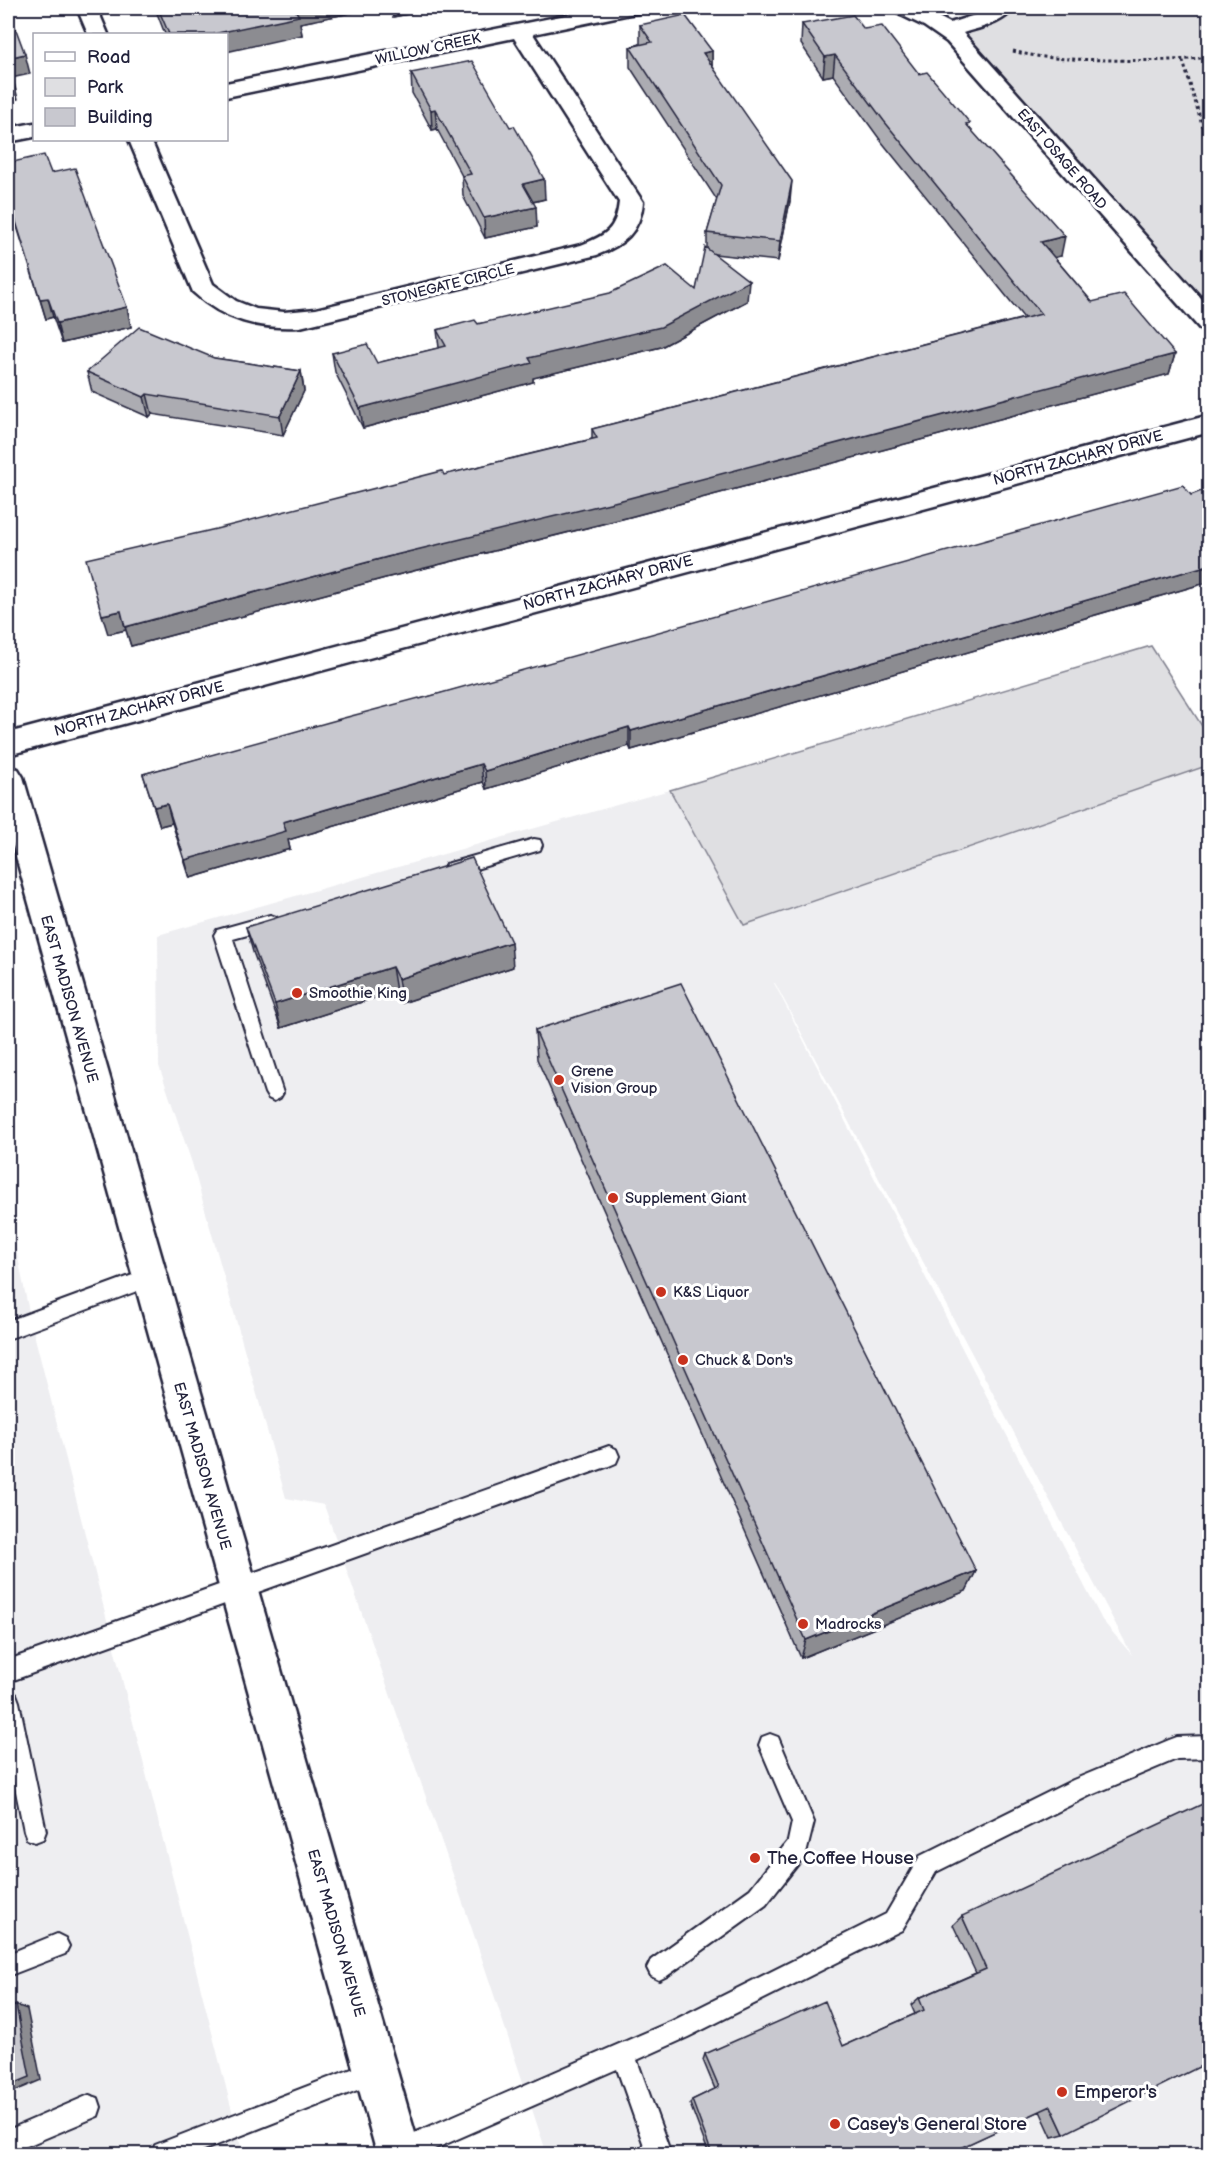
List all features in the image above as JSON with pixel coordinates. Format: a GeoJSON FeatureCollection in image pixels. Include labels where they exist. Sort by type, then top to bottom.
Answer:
{"type":"FeatureCollection","features":[{"type":"Feature","properties":{"kind":"street"},"geometry":{"type":"LineString","coordinates":[[87,8],[98,33]]}},
{"type":"Feature","properties":{"kind":"street","name":"WILLOW CREEK"},"geometry":{"type":"LineString","coordinates":[[228,90],[630,8]]}},
{"type":"Feature","properties":{"kind":"street","name":"EAST OSAGE ROAD"},"geometry":{"type":"LineString","coordinates":[[905,8],[947,30],[1209,324]]}},
{"type":"Feature","properties":{"kind":"street"},"geometry":{"type":"LineString","coordinates":[[947,30],[983,20],[1003,8]]}},
{"type":"Feature","properties":{"kind":"street","name":"STONEGATE CIRCLE"},"geometry":{"type":"LineString","coordinates":[[140,141],[202,287],[220,304],[252,317],[299,320],[316,317],[589,250],[613,240],[621,232],[631,218],[631,202],[520,30]]}},
{"type":"Feature","properties":{"kind":"street"},"geometry":{"type":"LineString","coordinates":[[8,135],[33,130]]}},
{"type":"Feature","properties":{"kind":"street","name":"NORTH ZACHARY DRIVE"},"geometry":{"type":"LineString","coordinates":[[8,744],[1209,423]]}},
{"type":"Feature","properties":{"kind":"street","name":"EAST MADISON AVENUE"},"geometry":{"type":"LineString","coordinates":[[8,777],[399,2154]]}},
{"type":"Feature","properties":{"kind":"lane"},"geometry":{"type":"LineString","coordinates":[[434,874],[534,845]]}},
{"type":"Feature","properties":{"kind":"lane"},"geometry":{"type":"LineString","coordinates":[[274,1092],[223,935],[290,916]]}},
{"type":"Feature","properties":{"kind":"lane"},"geometry":{"type":"LineString","coordinates":[[8,1330],[149,1278]]}},
{"type":"Feature","properties":{"kind":"lane"},"geometry":{"type":"LineString","coordinates":[[8,1671],[609,1456]]}},
{"type":"Feature","properties":{"kind":"lane"},"geometry":{"type":"LineString","coordinates":[[8,1702],[35,1831]]}},
{"type":"Feature","properties":{"kind":"lane"},"geometry":{"type":"LineString","coordinates":[[659,1968],[758,1897],[798,1846],[803,1822],[770,1745]]}},
{"type":"Feature","properties":{"kind":"lane"},"geometry":{"type":"LineString","coordinates":[[399,2154],[680,2029],[894,1922],[928,1864],[1082,1788],[1177,1748],[1209,1747]]}},
{"type":"Feature","properties":{"kind":"lane"},"geometry":{"type":"LineString","coordinates":[[8,1965],[57,1946]]}},
{"type":"Feature","properties":{"kind":"lane"},"geometry":{"type":"LineString","coordinates":[[624,2053],[659,2154]]}},
{"type":"Feature","properties":{"kind":"lane"},"geometry":{"type":"LineString","coordinates":[[165,2154],[375,2072]]}},
{"type":"Feature","properties":{"kind":"lane"},"geometry":{"type":"LineString","coordinates":[[8,2142],[89,2107]]}},
{"type":"Feature","properties":{"kind":"path"},"geometry":{"type":"LineString","coordinates":[[1008,46],[1012,51],[1025,55],[1060,59],[1183,61],[1209,57]]}},
{"type":"Feature","properties":{"kind":"path"},"geometry":{"type":"LineString","coordinates":[[1183,61],[1209,140]]}},
{"type":"Feature","properties":{"kind":"shaded area"},"geometry":{"type":"Polygon","coordinates":[[[1209,765],[1209,2154],[547,2154],[472,1929],[324,1505],[286,1498],[192,1163],[159,1066],[158,935],[670,790],[744,925],[1209,765]],[[775,983],[1102,1620],[1132,1655],[775,983]]]}},
{"type":"Feature","properties":{"kind":"shaded area"},"geometry":{"type":"Polygon","coordinates":[[[8,1208],[31,1322],[243,2154],[8,2154],[8,1208]]]}},
{"type":"Feature","properties":{"kind":"green space"},"geometry":{"type":"Polygon","coordinates":[[[1011,8],[1182,8],[1209,12],[1209,324],[955,37],[1011,8]]]}},
{"type":"Feature","properties":{"kind":"green space"},"geometry":{"type":"Polygon","coordinates":[[[1151,646],[1209,737],[1209,765],[744,925],[670,790],[1151,646]]]}},
{"type":"Feature","properties":{"kind":"building"},"geometry":{"type":"Polygon","coordinates":[[[8,8],[25,54],[8,58],[8,8]]]}},
{"type":"Feature","properties":{"kind":"building"},"geometry":{"type":"Polygon","coordinates":[[[158,8],[294,8],[299,16],[218,33],[169,33],[158,8]]]}},
{"type":"Feature","properties":{"kind":"building"},"geometry":{"type":"Polygon","coordinates":[[[685,15],[712,51],[703,53],[792,181],[780,241],[707,233],[721,185],[630,47],[652,42],[640,25],[685,15]]]}},
{"type":"Feature","properties":{"kind":"building"},"geometry":{"type":"Polygon","coordinates":[[[853,15],[864,29],[882,26],[919,74],[927,72],[970,123],[966,124],[1065,236],[1041,242],[1092,302],[1124,294],[1175,354],[622,500],[387,557],[125,627],[121,611],[102,615],[86,559],[216,529],[442,471],[444,475],[597,438],[592,429],[1041,314],[884,121],[835,55],[825,57],[802,24],[853,15]]]}},
{"type":"Feature","properties":{"kind":"building"},"geometry":{"type":"Polygon","coordinates":[[[472,61],[510,127],[514,126],[544,179],[523,184],[536,207],[484,218],[462,176],[471,174],[435,109],[431,110],[411,73],[472,61]]]}},
{"type":"Feature","properties":{"kind":"building"},"geometry":{"type":"Polygon","coordinates":[[[8,64],[13,79],[8,80],[8,64]]]}},
{"type":"Feature","properties":{"kind":"building"},"geometry":{"type":"Polygon","coordinates":[[[44,155],[51,173],[75,168],[127,307],[57,323],[48,298],[40,299],[8,196],[8,163],[44,155]]]}},
{"type":"Feature","properties":{"kind":"building"},"geometry":{"type":"Polygon","coordinates":[[[705,247],[749,281],[661,327],[529,358],[532,363],[360,408],[332,353],[367,344],[377,363],[446,346],[437,330],[475,320],[478,324],[610,293],[667,266],[696,290],[705,247]]]}},
{"type":"Feature","properties":{"kind":"building"},"geometry":{"type":"Polygon","coordinates":[[[139,327],[214,358],[301,371],[280,416],[147,394],[144,397],[87,372],[139,327]]]}},
{"type":"Feature","properties":{"kind":"building"},"geometry":{"type":"Polygon","coordinates":[[[1183,485],[1191,495],[1209,488],[1209,565],[631,731],[629,727],[485,771],[481,764],[283,822],[286,831],[185,860],[167,804],[154,807],[143,774],[420,699],[1183,485]]]}},
{"type":"Feature","properties":{"kind":"building"},"geometry":{"type":"Polygon","coordinates":[[[472,858],[511,942],[398,979],[392,967],[275,1004],[246,927],[472,858]]]}},
{"type":"Feature","properties":{"kind":"building"},"geometry":{"type":"Polygon","coordinates":[[[681,983],[976,1571],[806,1640],[535,1030],[681,983]]]}},
{"type":"Feature","properties":{"kind":"building"},"geometry":{"type":"Polygon","coordinates":[[[1209,1801],[1209,2062],[1064,2134],[1051,2106],[947,2154],[712,2154],[692,2100],[719,2087],[705,2054],[825,2001],[843,2046],[924,2010],[919,1998],[986,1969],[962,1916],[1209,1801]]]}},
{"type":"Feature","properties":{"kind":"building"},"geometry":{"type":"Polygon","coordinates":[[[16,2005],[30,2077],[8,2086],[8,2008],[16,2005]]]}},
{"type":"Feature","properties":{"kind":"place","name":"Smoothie King"},"geometry":{"type":"Point","coordinates":[297,993]}},
{"type":"Feature","properties":{"kind":"place","name":"Grene Vision Group"},"geometry":{"type":"Point","coordinates":[559,1080]}},
{"type":"Feature","properties":{"kind":"place","name":"Supplement Giant"},"geometry":{"type":"Point","coordinates":[613,1198]}},
{"type":"Feature","properties":{"kind":"place","name":"K&S Liquor"},"geometry":{"type":"Point","coordinates":[661,1292]}},
{"type":"Feature","properties":{"kind":"place","name":"Chuck & Don's"},"geometry":{"type":"Point","coordinates":[683,1360]}},
{"type":"Feature","properties":{"kind":"place","name":"Madrocks"},"geometry":{"type":"Point","coordinates":[803,1624]}},
{"type":"Feature","properties":{"kind":"place","name":"The Coffee House"},"geometry":{"type":"Point","coordinates":[755,1858]}},
{"type":"Feature","properties":{"kind":"place","name":"Emperor's"},"geometry":{"type":"Point","coordinates":[1062,2092]}},
{"type":"Feature","properties":{"kind":"place","name":"Casey's General Store"},"geometry":{"type":"Point","coordinates":[835,2124]}}]}
